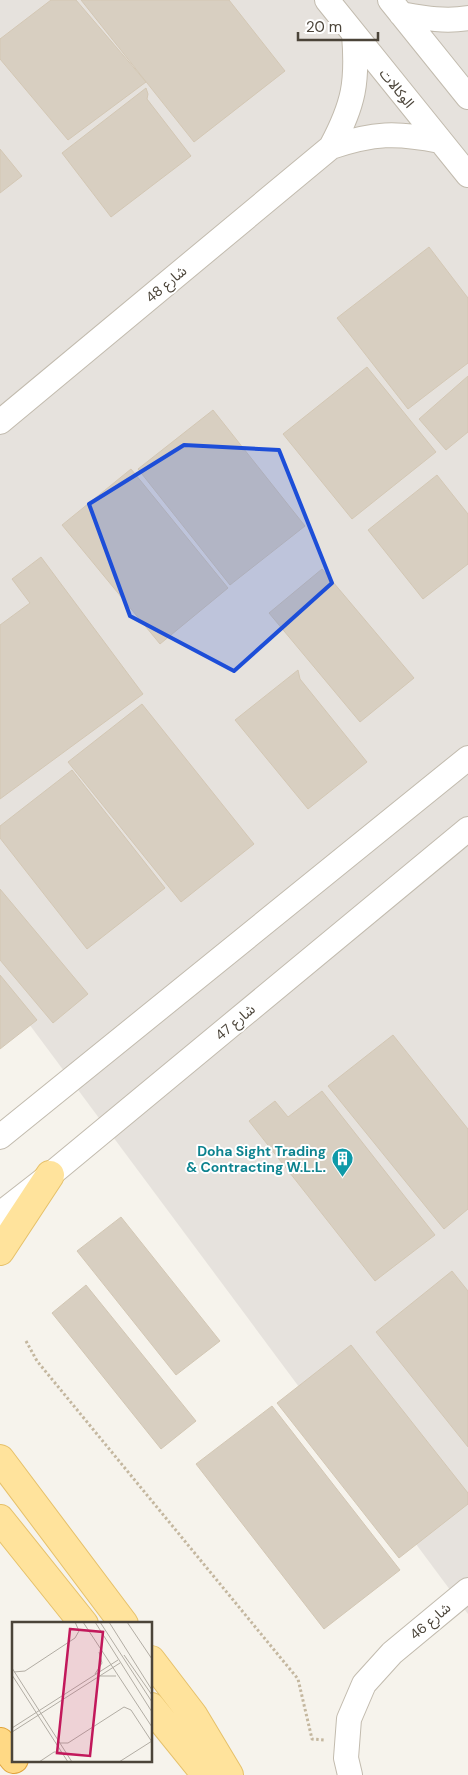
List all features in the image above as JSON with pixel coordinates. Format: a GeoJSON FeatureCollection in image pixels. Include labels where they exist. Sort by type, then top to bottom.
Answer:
{"type":"FeatureCollection","features":[{"type":"Feature","properties":{"kind":"highway"},"geometry":{"type":"LineString","coordinates":[[0,1742],[12,1756]]}},
{"type":"Feature","properties":{"kind":"highway"},"geometry":{"type":"LineString","coordinates":[[16,1762],[26,1775]]}},
{"type":"Feature","properties":{"kind":"main road"},"geometry":{"type":"LineString","coordinates":[[0,1251],[50,1175]]}},
{"type":"Feature","properties":{"kind":"main road"},"geometry":{"type":"LineString","coordinates":[[0,1459],[122,1622]]}},
{"type":"Feature","properties":{"kind":"main road"},"geometry":{"type":"LineString","coordinates":[[0,1519],[82,1622]]}},
{"type":"Feature","properties":{"kind":"main road"},"geometry":{"type":"LineString","coordinates":[[152,1661],[192,1715],[229,1775]]}},
{"type":"Feature","properties":{"kind":"main road"},"geometry":{"type":"LineString","coordinates":[[152,1708],[206,1775]]}},
{"type":"Feature","properties":{"kind":"street","name":"الوكالات"},"geometry":{"type":"LineString","coordinates":[[327,0],[468,175]]}},
{"type":"Feature","properties":{"kind":"street"},"geometry":{"type":"LineString","coordinates":[[396,7],[429,19],[457,20],[468,18]]}},
{"type":"Feature","properties":{"kind":"street"},"geometry":{"type":"LineString","coordinates":[[396,7],[468,96]]}},
{"type":"Feature","properties":{"kind":"street","name":"شارع 48"},"geometry":{"type":"LineString","coordinates":[[331,147],[345,121],[354,93],[356,63],[354,34]]}},
{"type":"Feature","properties":{"kind":"street","name":"شارع 48"},"geometry":{"type":"LineString","coordinates":[[0,422],[331,147],[358,138],[385,134],[413,135],[440,141]]}},
{"type":"Feature","properties":{"kind":"street"},"geometry":{"type":"LineString","coordinates":[[0,1137],[468,758]]}},
{"type":"Feature","properties":{"kind":"street","name":"شارع 47"},"geometry":{"type":"LineString","coordinates":[[0,1214],[50,1175],[468,829]]}},
{"type":"Feature","properties":{"kind":"street","name":"شارع 46"},"geometry":{"type":"LineString","coordinates":[[350,1775],[346,1758],[349,1719],[364,1684],[392,1653],[468,1590]]}},
{"type":"Feature","properties":{"kind":"path"},"geometry":{"type":"LineString","coordinates":[[26,1342],[37,1361],[298,1680],[312,1739],[347,1741]]}},
{"type":"Feature","properties":{"kind":"highlighted area"},"geometry":{"type":"Polygon","coordinates":[[[184,445],[279,450],[332,583],[234,671],[130,616],[89,504],[184,445]]]}},
{"type":"Feature","properties":{"kind":"shaded area"},"geometry":{"type":"Polygon","coordinates":[[[0,0],[468,0],[468,1614],[0,985],[0,0]]]}},
{"type":"Feature","properties":{"kind":"building"},"geometry":{"type":"Polygon","coordinates":[[[51,0],[76,0],[146,82],[68,140],[0,59],[0,39],[51,0]]]}},
{"type":"Feature","properties":{"kind":"building"},"geometry":{"type":"Polygon","coordinates":[[[81,0],[229,0],[285,71],[194,142],[81,0]]]}},
{"type":"Feature","properties":{"kind":"building"},"geometry":{"type":"Polygon","coordinates":[[[146,88],[147,99],[191,156],[111,217],[62,153],[146,88]]]}},
{"type":"Feature","properties":{"kind":"building"},"geometry":{"type":"Polygon","coordinates":[[[0,149],[22,176],[0,193],[0,149]]]}},
{"type":"Feature","properties":{"kind":"building"},"geometry":{"type":"Polygon","coordinates":[[[429,247],[468,298],[468,363],[408,409],[337,318],[429,247]]]}},
{"type":"Feature","properties":{"kind":"building"},"geometry":{"type":"Polygon","coordinates":[[[367,367],[436,452],[352,519],[283,434],[367,367]]]}},
{"type":"Feature","properties":{"kind":"building"},"geometry":{"type":"Polygon","coordinates":[[[468,376],[468,432],[446,450],[419,419],[468,376]]]}},
{"type":"Feature","properties":{"kind":"building"},"geometry":{"type":"Polygon","coordinates":[[[213,410],[305,526],[230,585],[138,469],[213,410]]]}},
{"type":"Feature","properties":{"kind":"building"},"geometry":{"type":"Polygon","coordinates":[[[131,469],[228,588],[160,644],[62,525],[131,469]]]}},
{"type":"Feature","properties":{"kind":"building"},"geometry":{"type":"Polygon","coordinates":[[[437,475],[468,514],[468,564],[423,599],[368,530],[437,475]]]}},
{"type":"Feature","properties":{"kind":"building"},"geometry":{"type":"Polygon","coordinates":[[[41,557],[143,694],[0,799],[0,625],[30,603],[12,579],[41,557]]]}},
{"type":"Feature","properties":{"kind":"building"},"geometry":{"type":"Polygon","coordinates":[[[322,569],[414,678],[360,722],[269,613],[322,569]]]}},
{"type":"Feature","properties":{"kind":"building"},"geometry":{"type":"Polygon","coordinates":[[[298,670],[300,679],[367,762],[308,809],[235,720],[298,670]]]}},
{"type":"Feature","properties":{"kind":"building"},"geometry":{"type":"Polygon","coordinates":[[[142,704],[254,844],[181,902],[68,762],[142,704]]]}},
{"type":"Feature","properties":{"kind":"building"},"geometry":{"type":"Polygon","coordinates":[[[72,770],[165,888],[87,949],[0,838],[0,826],[72,770]]]}},
{"type":"Feature","properties":{"kind":"building"},"geometry":{"type":"Polygon","coordinates":[[[0,889],[88,994],[53,1023],[0,960],[0,889]]]}},
{"type":"Feature","properties":{"kind":"building"},"geometry":{"type":"Polygon","coordinates":[[[0,975],[37,1020],[0,1049],[0,975]]]}},
{"type":"Feature","properties":{"kind":"building"},"geometry":{"type":"Polygon","coordinates":[[[393,1035],[468,1129],[468,1209],[444,1229],[328,1086],[393,1035]]]}},
{"type":"Feature","properties":{"kind":"building","name":"Doha Sight Trading & Contracting W.L.L."},"geometry":{"type":"Polygon","coordinates":[[[322,1091],[435,1235],[375,1281],[249,1121],[275,1101],[288,1117],[322,1091]]]}},
{"type":"Feature","properties":{"kind":"building"},"geometry":{"type":"Polygon","coordinates":[[[121,1217],[220,1341],[176,1375],[77,1251],[121,1217]]]}},
{"type":"Feature","properties":{"kind":"building"},"geometry":{"type":"Polygon","coordinates":[[[452,1271],[468,1291],[468,1447],[376,1332],[452,1271]]]}},
{"type":"Feature","properties":{"kind":"building"},"geometry":{"type":"Polygon","coordinates":[[[86,1285],[196,1421],[161,1449],[52,1313],[86,1285]]]}},
{"type":"Feature","properties":{"kind":"building"},"geometry":{"type":"Polygon","coordinates":[[[351,1345],[468,1493],[468,1504],[399,1558],[277,1403],[351,1345]]]}},
{"type":"Feature","properties":{"kind":"building"},"geometry":{"type":"Polygon","coordinates":[[[272,1406],[400,1570],[324,1629],[196,1464],[272,1406]]]}},
{"type":"Feature","properties":{"kind":"place","name":"Doha Sight Trading & Contracting W.L.L."},"geometry":{"type":"Point","coordinates":[342,1178]}}]}
